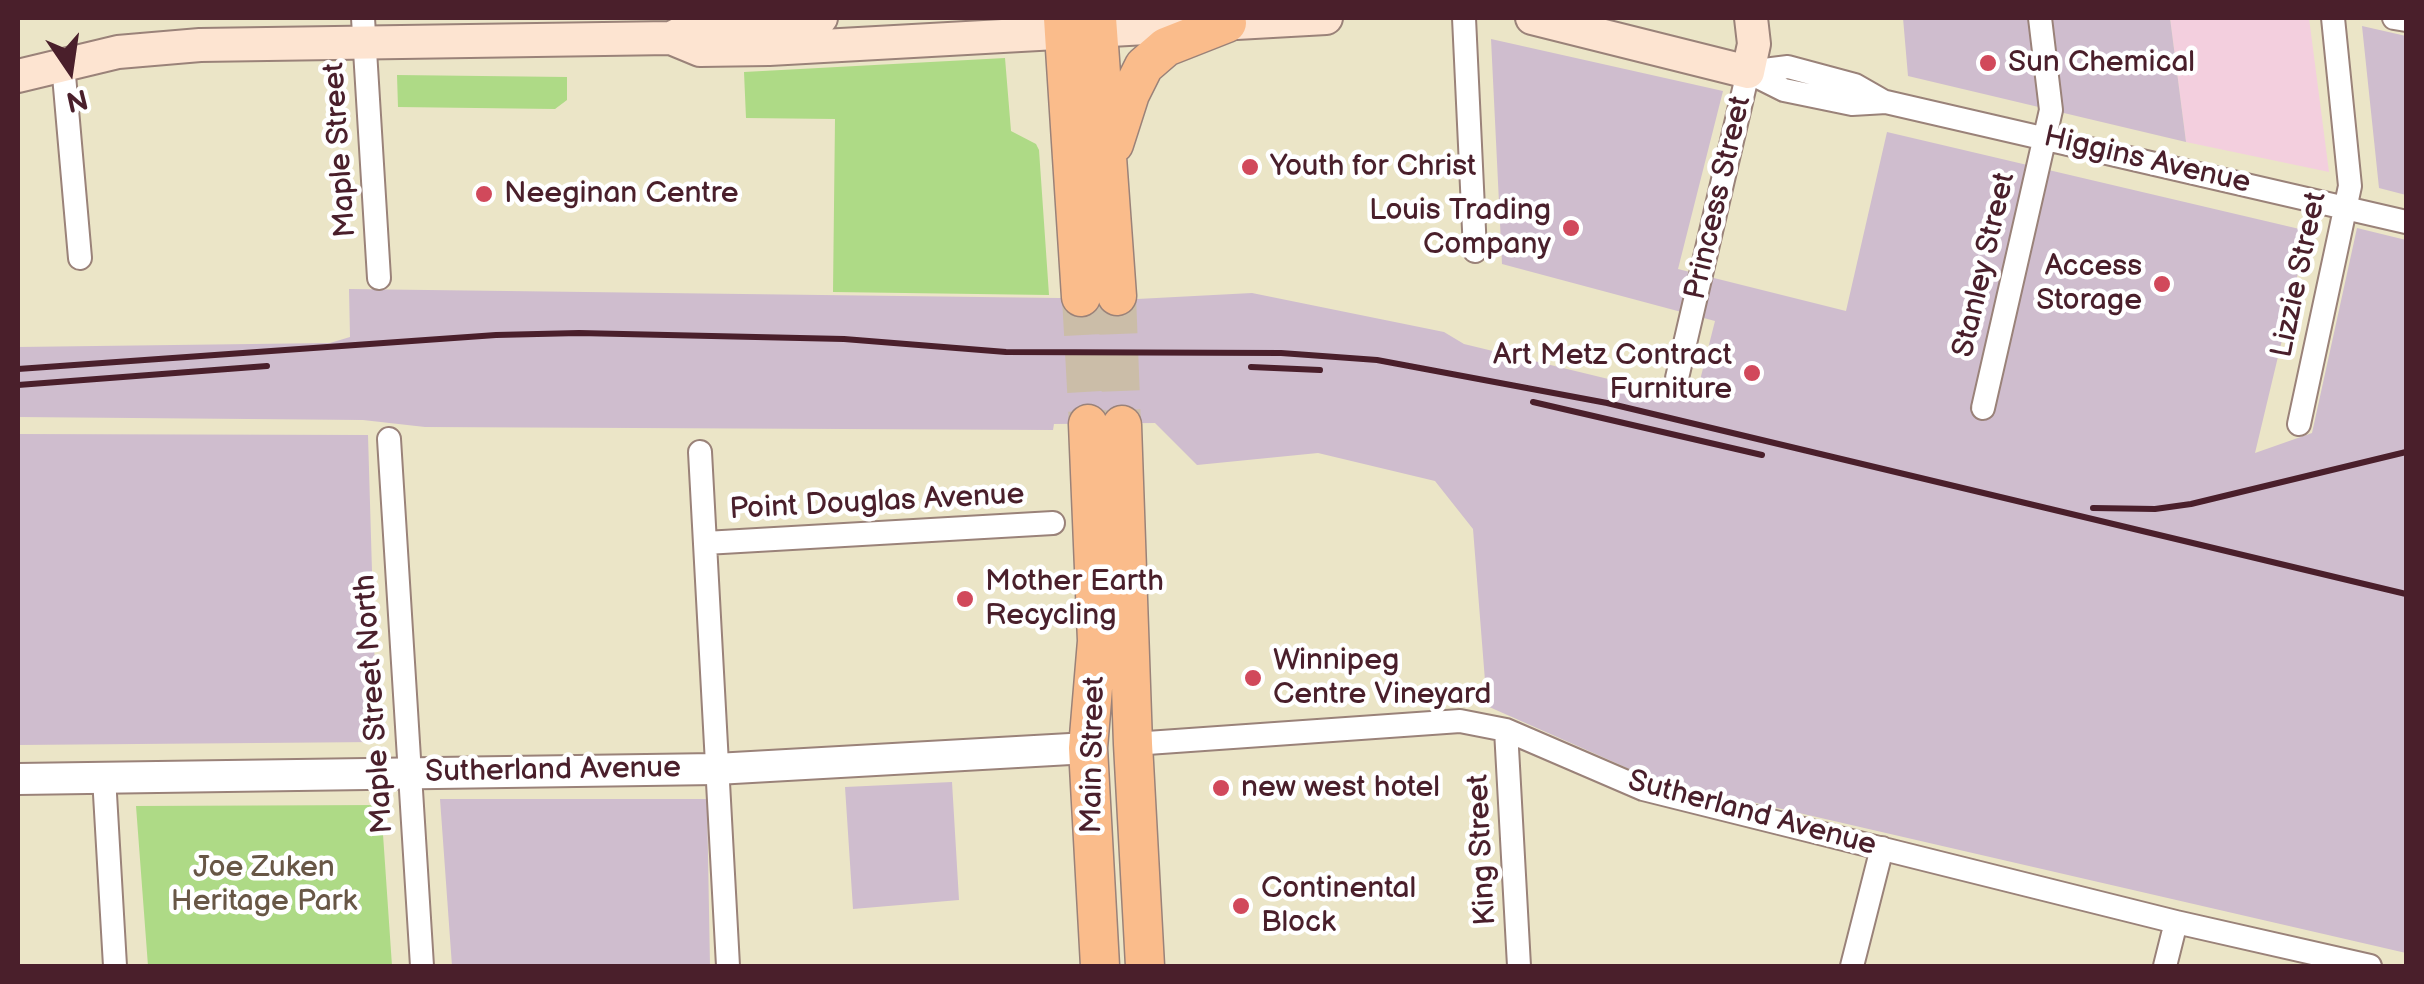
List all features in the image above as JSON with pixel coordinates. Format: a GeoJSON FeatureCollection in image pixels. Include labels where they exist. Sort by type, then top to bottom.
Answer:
{"type":"FeatureCollection","features":[{"type":"Feature","properties":{"kind":"main road"},"geometry":{"type":"LineString","coordinates":[[18,76],[118,52],[364,30],[670,28],[821,18]]}},
{"type":"Feature","properties":{"kind":"main road"},"geometry":{"type":"LineString","coordinates":[[670,28],[700,50],[717,50],[830,47],[1081,25],[1227,24],[1326,18]]}},
{"type":"Feature","properties":{"kind":"main road","name":"Higgins Avenue"},"geometry":{"type":"LineString","coordinates":[[1532,18],[1748,72]]}},
{"type":"Feature","properties":{"kind":"main road","name":"Princess Street"},"geometry":{"type":"LineString","coordinates":[[1748,72],[1754,44],[1751,18]]}},
{"type":"Feature","properties":{"kind":"main road"},"geometry":{"type":"LineString","coordinates":[[1081,25],[1099,297],[1108,160],[1130,94],[1144,66],[1166,47],[1227,24]]}},
{"type":"Feature","properties":{"kind":"main road"},"geometry":{"type":"LineString","coordinates":[[1081,25],[1108,160]]}},
{"type":"Feature","properties":{"kind":"main road","name":"Main Street"},"geometry":{"type":"LineString","coordinates":[[1100,966],[1088,748],[1097,641],[1105,425],[1132,744],[1145,966]]}},
{"type":"Feature","properties":{"kind":"street"},"geometry":{"type":"LineString","coordinates":[[1464,18],[1475,251]]}},
{"type":"Feature","properties":{"kind":"street","name":"Stanley Street"},"geometry":{"type":"LineString","coordinates":[[1983,408],[2051,110],[2040,18]]}},
{"type":"Feature","properties":{"kind":"street","name":"Lizzie Street"},"geometry":{"type":"LineString","coordinates":[[2299,424],[2350,186],[2333,18]]}},
{"type":"Feature","properties":{"kind":"street"},"geometry":{"type":"LineString","coordinates":[[2394,18],[2406,20]]}},
{"type":"Feature","properties":{"kind":"street","name":"Maple Street"},"geometry":{"type":"LineString","coordinates":[[364,30],[380,278]]}},
{"type":"Feature","properties":{"kind":"street"},"geometry":{"type":"LineString","coordinates":[[63,64],[80,258]]}},
{"type":"Feature","properties":{"kind":"street","name":"Higgins Avenue"},"geometry":{"type":"LineString","coordinates":[[1748,72],[1788,68],[1855,86],[1886,102],[2406,222]]}},
{"type":"Feature","properties":{"kind":"street","name":"Princess Street"},"geometry":{"type":"LineString","coordinates":[[1677,378],[1748,72]]}},
{"type":"Feature","properties":{"kind":"street","name":"Maple Street North"},"geometry":{"type":"LineString","coordinates":[[389,439],[422,966]]}},
{"type":"Feature","properties":{"kind":"street"},"geometry":{"type":"LineString","coordinates":[[700,452],[728,966]]}},
{"type":"Feature","properties":{"kind":"street","name":"Point Douglas Avenue"},"geometry":{"type":"LineString","coordinates":[[705,543],[1054,523]]}},
{"type":"Feature","properties":{"kind":"street","name":"Sutherland Avenue"},"geometry":{"type":"LineString","coordinates":[[1132,744],[1460,721],[1506,730],[1644,790],[2370,966]]}},
{"type":"Feature","properties":{"kind":"street","name":"King Street"},"geometry":{"type":"LineString","coordinates":[[1506,730],[1519,966]]}},
{"type":"Feature","properties":{"kind":"street","name":"Sutherland Avenue"},"geometry":{"type":"LineString","coordinates":[[18,779],[716,768],[1088,748]]}},
{"type":"Feature","properties":{"kind":"street"},"geometry":{"type":"LineString","coordinates":[[104,777],[116,966]]}},
{"type":"Feature","properties":{"kind":"street"},"geometry":{"type":"LineString","coordinates":[[1852,966],[1882,848]]}},
{"type":"Feature","properties":{"kind":"street"},"geometry":{"type":"LineString","coordinates":[[2165,966],[2176,922]]}},
{"type":"Feature","properties":{"kind":"shaded area"},"geometry":{"type":"Polygon","coordinates":[[[1903,18],[2170,18],[2186,142],[1908,76],[1903,18]]]}},
{"type":"Feature","properties":{"kind":"shaded area"},"geometry":{"type":"Polygon","coordinates":[[[2170,18],[2309,18],[2329,172],[2186,142],[2170,18]]]}},
{"type":"Feature","properties":{"kind":"shaded area"},"geometry":{"type":"Polygon","coordinates":[[[2362,26],[2406,36],[2406,195],[2379,188],[2362,26]]]}},
{"type":"Feature","properties":{"kind":"shaded area"},"geometry":{"type":"Polygon","coordinates":[[[1491,39],[1723,91],[1678,269],[1846,311],[1887,132],[2308,231],[2255,453],[2312,433],[2357,228],[2406,240],[2406,953],[1652,779],[1487,706],[1473,529],[1435,481],[1318,453],[1197,465],[1155,423],[1054,424],[1053,430],[425,427],[363,420],[18,417],[18,347],[330,343],[350,337],[349,289],[1137,299],[1252,293],[1444,332],[1464,344],[1695,400],[1715,321],[1502,264],[1491,39]]]}},
{"type":"Feature","properties":{"kind":"shaded area"},"geometry":{"type":"Polygon","coordinates":[[[18,434],[368,435],[377,742],[18,745],[18,434]]]}},
{"type":"Feature","properties":{"kind":"shaded area"},"geometry":{"type":"Polygon","coordinates":[[[952,782],[959,900],[853,909],[845,787],[952,782]]]}},
{"type":"Feature","properties":{"kind":"shaded area"},"geometry":{"type":"Polygon","coordinates":[[[440,799],[707,799],[710,966],[452,966],[440,799]]]}},
{"type":"Feature","properties":{"kind":"green space"},"geometry":{"type":"Polygon","coordinates":[[[1005,58],[1011,131],[1036,144],[1039,150],[1049,295],[833,292],[835,119],[746,118],[744,72],[1005,58]]]}},
{"type":"Feature","properties":{"kind":"green space"},"geometry":{"type":"Polygon","coordinates":[[[397,75],[567,77],[567,100],[555,109],[398,107],[397,75]]]}},
{"type":"Feature","properties":{"kind":"green space","name":"Joe Zuken Heritage Park"},"geometry":{"type":"Polygon","coordinates":[[[381,805],[392,966],[148,966],[136,806],[381,805]]]}},
{"type":"Feature","properties":{"kind":"tunnel"},"geometry":{"type":"LineString","coordinates":[[1117,296],[1122,425]]}},
{"type":"Feature","properties":{"kind":"tunnel"},"geometry":{"type":"LineString","coordinates":[[1081,297],[1088,424]]}},
{"type":"Feature","properties":{"kind":"railway"},"geometry":{"type":"LineString","coordinates":[[18,369],[496,335],[579,333],[844,339],[1006,352],[1281,353],[1377,360],[1607,403],[2406,594]]}},
{"type":"Feature","properties":{"kind":"railway"},"geometry":{"type":"LineString","coordinates":[[18,385],[267,366]]}},
{"type":"Feature","properties":{"kind":"railway"},"geometry":{"type":"LineString","coordinates":[[1251,367],[1320,370]]}},
{"type":"Feature","properties":{"kind":"railway"},"geometry":{"type":"LineString","coordinates":[[1533,402],[1762,455]]}},
{"type":"Feature","properties":{"kind":"railway"},"geometry":{"type":"LineString","coordinates":[[2093,508],[2155,509],[2191,504],[2406,452]]}},
{"type":"Feature","properties":{"kind":"place","name":"Sun Chemical"},"geometry":{"type":"Point","coordinates":[1988,63]}},
{"type":"Feature","properties":{"kind":"place","name":"Youth for Christ"},"geometry":{"type":"Point","coordinates":[1250,167]}},
{"type":"Feature","properties":{"kind":"place","name":"Neeginan Centre"},"geometry":{"type":"Point","coordinates":[484,194]}},
{"type":"Feature","properties":{"kind":"place","name":"Louis Trading Company"},"geometry":{"type":"Point","coordinates":[1571,228]}},
{"type":"Feature","properties":{"kind":"place","name":"Access Storage"},"geometry":{"type":"Point","coordinates":[2162,284]}},
{"type":"Feature","properties":{"kind":"place","name":"Art Metz Contract Furniture"},"geometry":{"type":"Point","coordinates":[1752,373]}},
{"type":"Feature","properties":{"kind":"place","name":"Mother Earth Recycling"},"geometry":{"type":"Point","coordinates":[965,599]}},
{"type":"Feature","properties":{"kind":"place","name":"Winnipeg Centre Vineyard"},"geometry":{"type":"Point","coordinates":[1253,678]}},
{"type":"Feature","properties":{"kind":"place","name":"new west hotel"},"geometry":{"type":"Point","coordinates":[1221,788]}},
{"type":"Feature","properties":{"kind":"place","name":"Continental Block"},"geometry":{"type":"Point","coordinates":[1241,906]}}]}
